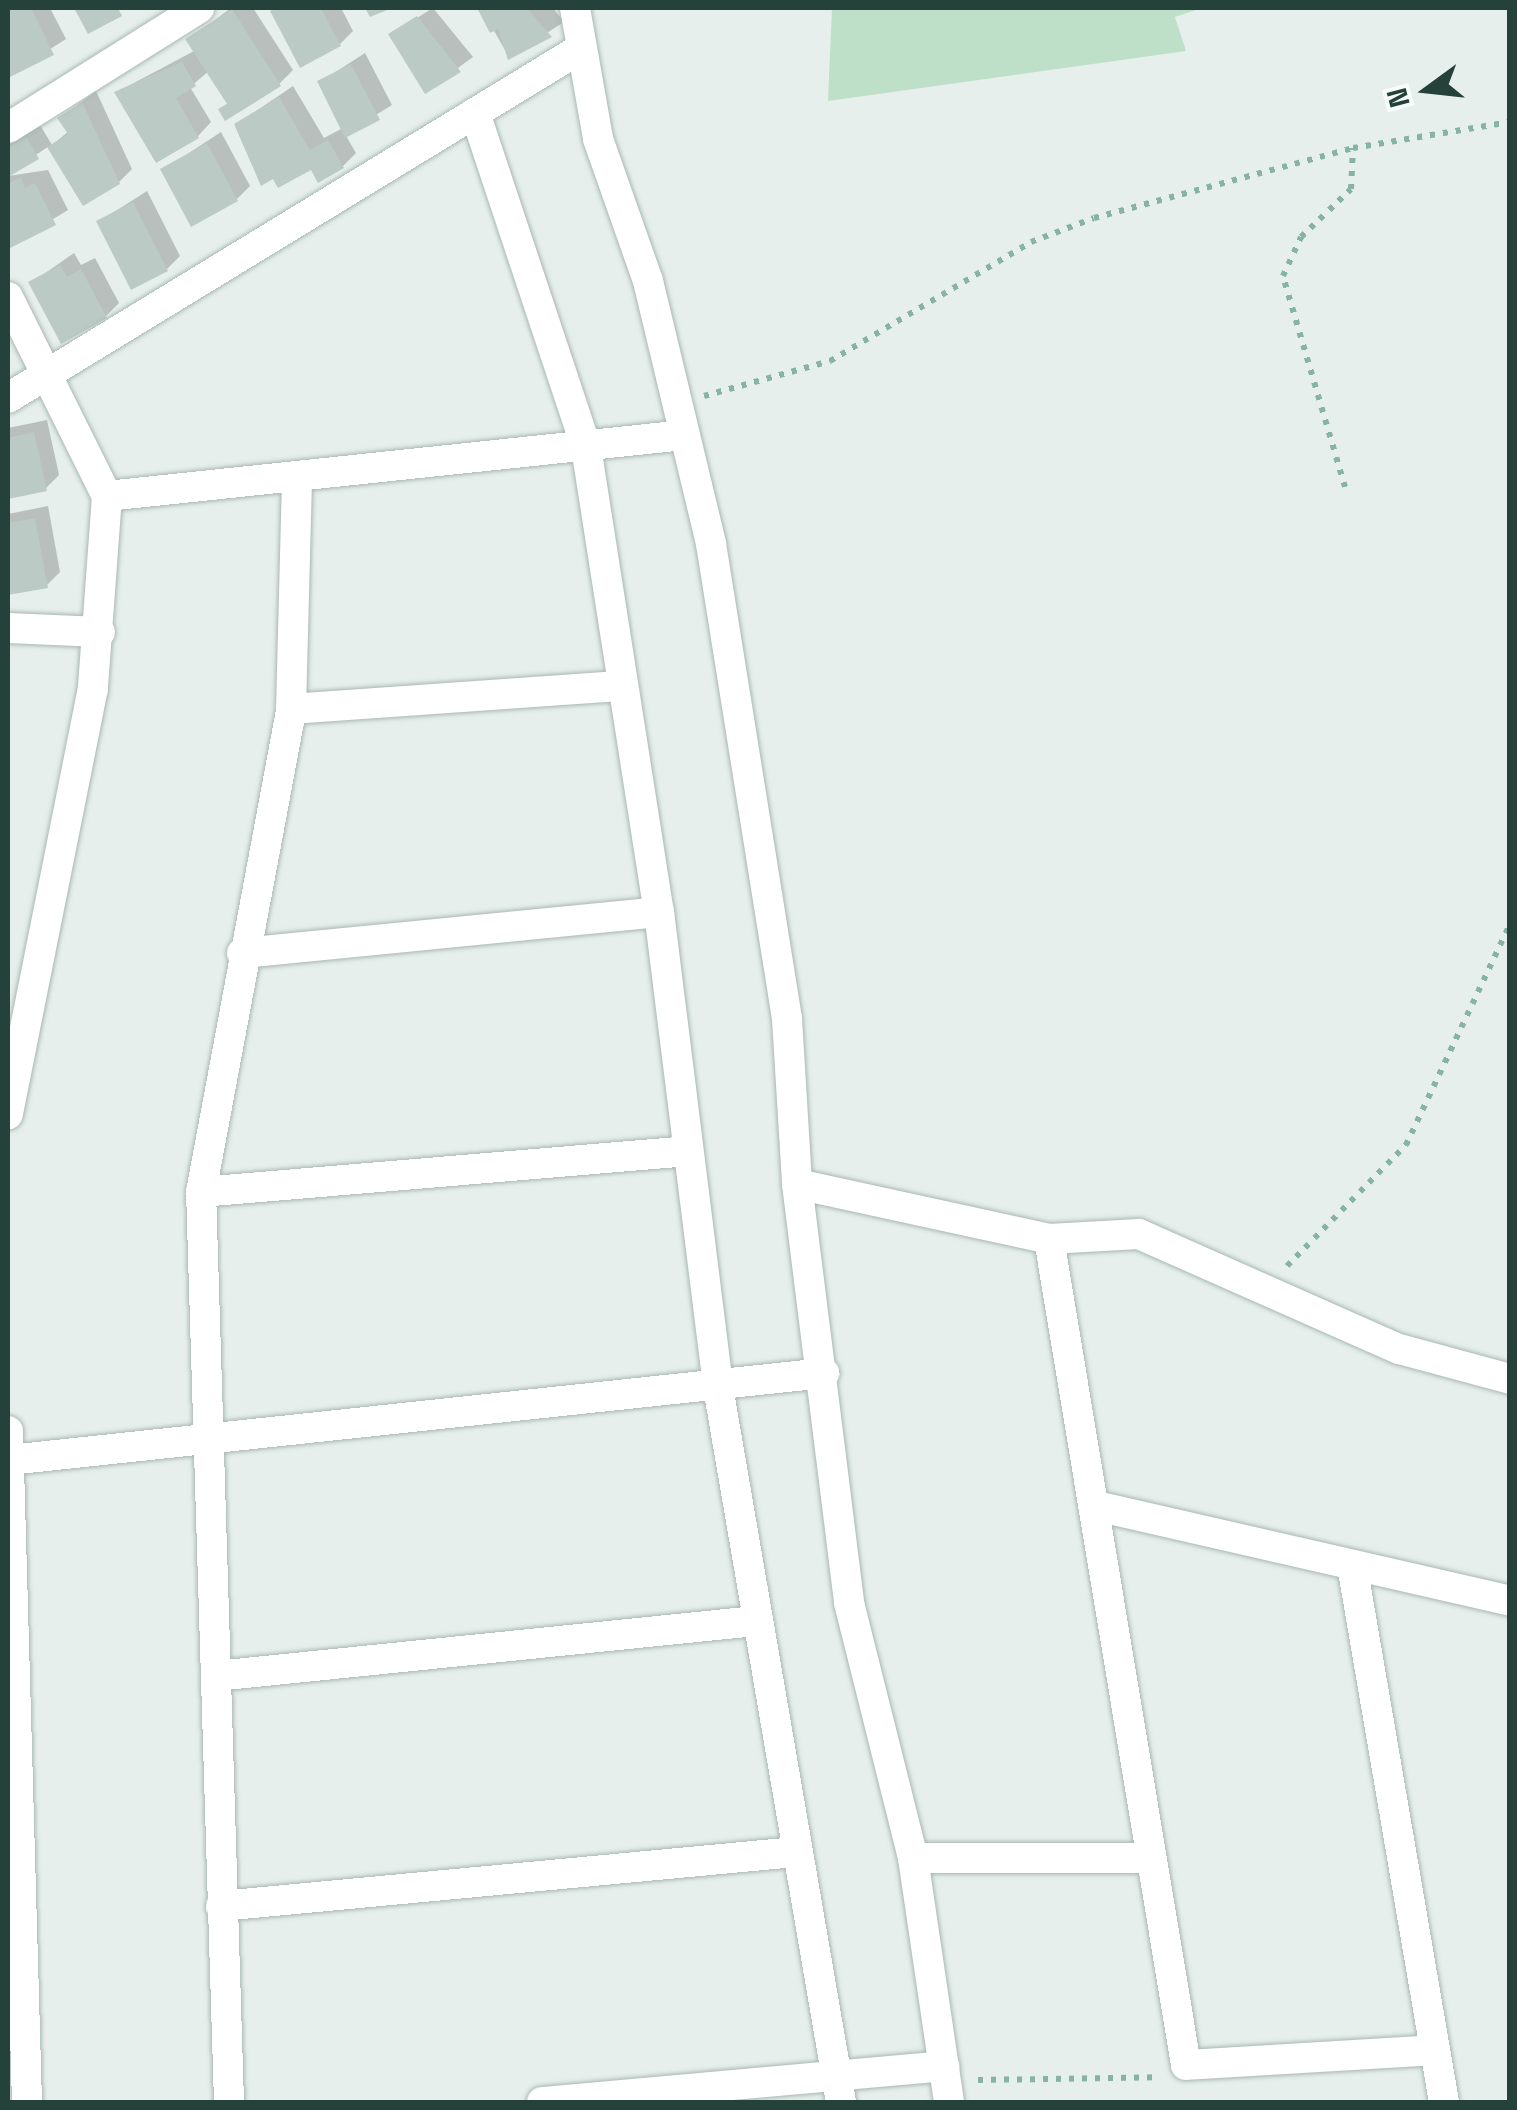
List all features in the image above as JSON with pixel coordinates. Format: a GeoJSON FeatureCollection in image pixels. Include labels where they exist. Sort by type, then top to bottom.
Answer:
{"type":"FeatureCollection","features":[{"type":"Feature","properties":{"kind":"street"},"geometry":{"type":"LineString","coordinates":[[8,128],[199,8]]}},
{"type":"Feature","properties":{"kind":"street"},"geometry":{"type":"LineString","coordinates":[[542,2102],[946,2083],[913,1858],[850,1603],[824,1373],[797,1184],[788,1019],[711,544],[679,403],[580,49],[575,8]]}},
{"type":"Feature","properties":{"kind":"street"},"geometry":{"type":"LineString","coordinates":[[8,398],[580,49]]}},
{"type":"Feature","properties":{"kind":"street"},"geometry":{"type":"LineString","coordinates":[[475,113],[586,447],[659,912],[718,1387],[839,2088]]}},
{"type":"Feature","properties":{"kind":"street"},"geometry":{"type":"LineString","coordinates":[[8,297],[49,372],[107,496],[100,632],[8,1100]]}},
{"type":"Feature","properties":{"kind":"street"},"geometry":{"type":"LineString","coordinates":[[107,496],[684,436]]}},
{"type":"Feature","properties":{"kind":"street"},"geometry":{"type":"LineString","coordinates":[[230,2102],[201,1192],[242,954],[291,709],[297,479]]}},
{"type":"Feature","properties":{"kind":"street"},"geometry":{"type":"LineString","coordinates":[[8,628],[100,632]]}},
{"type":"Feature","properties":{"kind":"street"},"geometry":{"type":"LineString","coordinates":[[291,709],[622,686]]}},
{"type":"Feature","properties":{"kind":"street"},"geometry":{"type":"LineString","coordinates":[[242,954],[659,912]]}},
{"type":"Feature","properties":{"kind":"street"},"geometry":{"type":"LineString","coordinates":[[201,1192],[687,1152]]}},
{"type":"Feature","properties":{"kind":"street"},"geometry":{"type":"LineString","coordinates":[[797,1184],[1049,1239],[1139,1234],[1266,1286],[1399,1350],[1510,1379]]}},
{"type":"Feature","properties":{"kind":"street"},"geometry":{"type":"LineString","coordinates":[[1049,1239],[1096,1506],[1146,1858],[1186,2064],[1434,2050]]}},
{"type":"Feature","properties":{"kind":"street"},"geometry":{"type":"LineString","coordinates":[[9,1460],[824,1373]]}},
{"type":"Feature","properties":{"kind":"street"},"geometry":{"type":"LineString","coordinates":[[8,1431],[15,1873],[27,2102]]}},
{"type":"Feature","properties":{"kind":"street"},"geometry":{"type":"LineString","coordinates":[[1096,1506],[1510,1601]]}},
{"type":"Feature","properties":{"kind":"street"},"geometry":{"type":"LineString","coordinates":[[1352,1565],[1444,2102]]}},
{"type":"Feature","properties":{"kind":"street"},"geometry":{"type":"LineString","coordinates":[[216,1676],[756,1621]]}},
{"type":"Feature","properties":{"kind":"street"},"geometry":{"type":"LineString","coordinates":[[221,1906],[796,1852]]}},
{"type":"Feature","properties":{"kind":"street"},"geometry":{"type":"LineString","coordinates":[[913,1858],[1146,1858]]}},
{"type":"Feature","properties":{"kind":"path"},"geometry":{"type":"LineString","coordinates":[[679,403],[830,361],[1062,230],[1353,148],[1510,122]]}},
{"type":"Feature","properties":{"kind":"path"},"geometry":{"type":"LineString","coordinates":[[1345,487],[1284,276],[1301,236],[1351,189],[1353,148]]}},
{"type":"Feature","properties":{"kind":"path"},"geometry":{"type":"LineString","coordinates":[[1266,1286],[1406,1145],[1510,924]]}},
{"type":"Feature","properties":{"kind":"path"},"geometry":{"type":"LineString","coordinates":[[946,2083],[1174,2076],[1186,2064]]}},
{"type":"Feature","properties":{"kind":"green space"},"geometry":{"type":"Polygon","coordinates":[[[832,8],[1202,8],[1175,17],[1186,51],[828,101],[832,8]]]}},
{"type":"Feature","properties":{"kind":"building"},"geometry":{"type":"Polygon","coordinates":[[[8,8],[31,8],[54,55],[8,78],[8,8]]]}},
{"type":"Feature","properties":{"kind":"building"},"geometry":{"type":"Polygon","coordinates":[[[74,8],[118,8],[122,16],[88,34],[74,8]]]}},
{"type":"Feature","properties":{"kind":"building"},"geometry":{"type":"Polygon","coordinates":[[[321,8],[341,46],[300,68],[270,11],[321,8]]]}},
{"type":"Feature","properties":{"kind":"building"},"geometry":{"type":"Polygon","coordinates":[[[365,8],[392,8],[370,17],[365,8]]]}},
{"type":"Feature","properties":{"kind":"building"},"geometry":{"type":"Polygon","coordinates":[[[477,8],[527,8],[552,37],[508,60],[498,29],[490,33],[477,8]]]}},
{"type":"Feature","properties":{"kind":"building"},"geometry":{"type":"Polygon","coordinates":[[[232,9],[281,86],[225,121],[218,109],[227,104],[185,39],[232,9]]]}},
{"type":"Feature","properties":{"kind":"building"},"geometry":{"type":"Polygon","coordinates":[[[417,16],[461,72],[425,94],[388,34],[417,16]]]}},
{"type":"Feature","properties":{"kind":"building"},"geometry":{"type":"Polygon","coordinates":[[[182,62],[196,86],[176,98],[199,138],[156,163],[114,92],[182,62]]]}},
{"type":"Feature","properties":{"kind":"building"},"geometry":{"type":"Polygon","coordinates":[[[351,64],[380,120],[345,138],[317,81],[351,64]]]}},
{"type":"Feature","properties":{"kind":"building"},"geometry":{"type":"Polygon","coordinates":[[[279,97],[310,150],[328,140],[344,168],[318,183],[311,170],[278,188],[273,179],[261,186],[234,124],[279,97]]]}},
{"type":"Feature","properties":{"kind":"building"},"geometry":{"type":"Polygon","coordinates":[[[82,102],[120,184],[83,206],[47,147],[68,134],[57,118],[82,102]]]}},
{"type":"Feature","properties":{"kind":"building"},"geometry":{"type":"Polygon","coordinates":[[[26,136],[39,159],[8,177],[8,147],[26,136]]]}},
{"type":"Feature","properties":{"kind":"building"},"geometry":{"type":"Polygon","coordinates":[[[207,143],[238,201],[191,227],[160,169],[207,143]]]}},
{"type":"Feature","properties":{"kind":"building"},"geometry":{"type":"Polygon","coordinates":[[[21,177],[25,188],[35,183],[56,225],[8,249],[8,184],[21,177]]]}},
{"type":"Feature","properties":{"kind":"building"},"geometry":{"type":"Polygon","coordinates":[[[133,202],[168,271],[131,290],[96,221],[133,202]]]}},
{"type":"Feature","properties":{"kind":"building"},"geometry":{"type":"Polygon","coordinates":[[[60,265],[67,277],[81,269],[107,318],[61,344],[28,282],[60,265]]]}},
{"type":"Feature","properties":{"kind":"building"},"geometry":{"type":"Polygon","coordinates":[[[34,432],[47,491],[8,499],[8,438],[34,432]]]}},
{"type":"Feature","properties":{"kind":"building"},"geometry":{"type":"Polygon","coordinates":[[[35,518],[48,588],[8,595],[8,523],[35,518]]]}}]}
